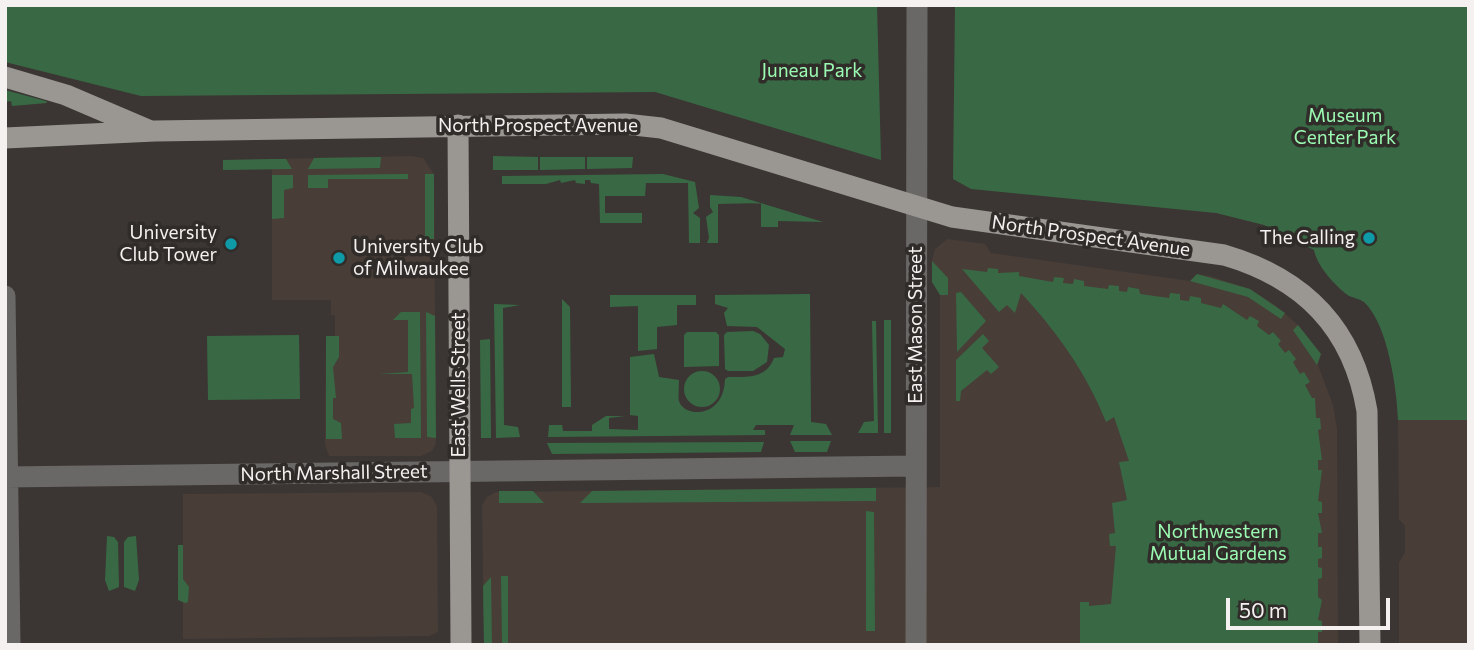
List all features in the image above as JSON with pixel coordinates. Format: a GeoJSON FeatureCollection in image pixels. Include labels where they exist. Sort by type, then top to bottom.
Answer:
{"type":"FeatureCollection","features":[{"type":"Feature","properties":{"kind":"main road"},"geometry":{"type":"LineString","coordinates":[[5,77],[66,95],[150,131]]}},
{"type":"Feature","properties":{"kind":"main road","name":"North Prospect Avenue"},"geometry":{"type":"LineString","coordinates":[[5,138],[150,131],[625,124],[661,128],[952,217],[1224,255],[1276,275],[1312,300],[1342,340],[1359,379],[1367,411],[1370,645]]}},
{"type":"Feature","properties":{"kind":"main road","name":"East Wells Street"},"geometry":{"type":"LineString","coordinates":[[458,125],[461,645]]}},
{"type":"Feature","properties":{"kind":"street","name":"East Mason Street"},"geometry":{"type":"LineString","coordinates":[[916,645],[917,9]]}},
{"type":"Feature","properties":{"kind":"street"},"geometry":{"type":"LineString","coordinates":[[5,296],[10,645]]}},
{"type":"Feature","properties":{"kind":"street","name":"North Marshall Street"},"geometry":{"type":"LineString","coordinates":[[6,477],[915,466]]}},
{"type":"Feature","properties":{"kind":"shaded area"},"geometry":{"type":"Polygon","coordinates":[[[423,158],[434,174],[436,443],[432,451],[421,456],[329,456],[325,445],[326,336],[335,336],[335,315],[331,315],[331,300],[272,300],[272,159],[423,158]]]}},
{"type":"Feature","properties":{"kind":"shaded area"},"geometry":{"type":"Polygon","coordinates":[[[947,239],[985,244],[991,253],[1190,281],[1197,274],[1210,276],[1250,289],[1275,305],[1298,325],[1321,354],[1318,365],[1333,405],[1337,429],[1338,645],[484,645],[482,506],[487,497],[496,492],[940,487],[940,290],[932,282],[932,261],[935,249],[947,239]]]}},
{"type":"Feature","properties":{"kind":"shaded area"},"geometry":{"type":"Polygon","coordinates":[[[1398,420],[1469,420],[1469,645],[1399,645],[1399,562],[1405,553],[1405,526],[1399,519],[1398,420]]]}},
{"type":"Feature","properties":{"kind":"shaded area"},"geometry":{"type":"Polygon","coordinates":[[[421,492],[431,496],[437,506],[438,632],[429,636],[183,639],[183,494],[421,492]]]}},
{"type":"Feature","properties":{"kind":"green space","name":"Juneau Park"},"geometry":{"type":"Polygon","coordinates":[[[5,5],[877,5],[881,160],[655,92],[141,96],[5,62],[5,5]]]}},
{"type":"Feature","properties":{"kind":"green space","name":"Museum Center Park"},"geometry":{"type":"Polygon","coordinates":[[[955,5],[1469,5],[1469,420],[1398,420],[1390,358],[1372,312],[1364,302],[1349,296],[1333,281],[1319,263],[1314,250],[1264,225],[1216,213],[971,189],[953,179],[955,5]]]}},
{"type":"Feature","properties":{"kind":"green space"},"geometry":{"type":"Polygon","coordinates":[[[5,90],[47,103],[12,106],[11,101],[5,102],[5,90]]]}},
{"type":"Feature","properties":{"kind":"green space"},"geometry":{"type":"Polygon","coordinates":[[[493,156],[538,157],[538,170],[493,170],[493,156]]]}},
{"type":"Feature","properties":{"kind":"green space"},"geometry":{"type":"Polygon","coordinates":[[[381,157],[380,168],[308,169],[314,158],[381,157]]]}},
{"type":"Feature","properties":{"kind":"green space"},"geometry":{"type":"Polygon","coordinates":[[[540,157],[585,157],[585,169],[540,170],[540,157]]]}},
{"type":"Feature","properties":{"kind":"green space"},"geometry":{"type":"Polygon","coordinates":[[[587,157],[633,157],[632,168],[587,169],[587,157]]]}},
{"type":"Feature","properties":{"kind":"green space"},"geometry":{"type":"Polygon","coordinates":[[[286,159],[292,169],[223,170],[223,160],[286,159]]]}},
{"type":"Feature","properties":{"kind":"green space"},"geometry":{"type":"Polygon","coordinates":[[[408,174],[408,179],[328,179],[328,188],[308,188],[308,175],[408,174]]]}},
{"type":"Feature","properties":{"kind":"green space"},"geometry":{"type":"Polygon","coordinates":[[[425,174],[434,174],[434,239],[425,239],[425,174]]]}},
{"type":"Feature","properties":{"kind":"green space"},"geometry":{"type":"Polygon","coordinates":[[[663,174],[695,182],[699,208],[693,213],[700,218],[700,243],[689,243],[688,183],[646,183],[645,196],[605,196],[605,213],[642,213],[642,223],[600,223],[599,184],[591,183],[590,180],[585,180],[585,184],[576,183],[575,180],[561,183],[560,180],[546,184],[502,184],[502,176],[663,174]]]}},
{"type":"Feature","properties":{"kind":"green space"},"geometry":{"type":"Polygon","coordinates":[[[272,175],[293,175],[293,188],[284,190],[284,218],[272,219],[272,175]]]}},
{"type":"Feature","properties":{"kind":"green space"},"geometry":{"type":"Polygon","coordinates":[[[710,195],[741,197],[761,203],[718,204],[718,243],[707,243],[709,238],[706,217],[713,212],[710,195]]]}},
{"type":"Feature","properties":{"kind":"green space"},"geometry":{"type":"Polygon","coordinates":[[[761,203],[823,222],[778,221],[778,227],[761,227],[761,203]]]}},
{"type":"Feature","properties":{"kind":"green space"},"geometry":{"type":"Polygon","coordinates":[[[932,261],[948,278],[948,295],[940,295],[932,282],[932,261]]]}},
{"type":"Feature","properties":{"kind":"green space","name":"Northwestern Mutual Gardens"},"geometry":{"type":"Polygon","coordinates":[[[988,268],[998,269],[998,273],[1019,272],[1019,276],[1053,282],[1054,277],[1064,278],[1063,283],[1073,284],[1074,279],[1084,281],[1084,286],[1108,289],[1109,285],[1119,286],[1119,291],[1127,292],[1128,287],[1139,289],[1140,294],[1169,298],[1170,293],[1180,294],[1180,300],[1189,301],[1190,296],[1201,298],[1201,303],[1221,308],[1223,304],[1247,320],[1250,316],[1259,321],[1257,326],[1269,335],[1273,332],[1281,341],[1278,344],[1285,353],[1289,350],[1296,359],[1293,362],[1300,374],[1304,372],[1310,382],[1305,385],[1312,398],[1315,398],[1316,418],[1320,418],[1321,429],[1318,430],[1322,460],[1318,460],[1318,470],[1322,470],[1318,501],[1322,502],[1322,513],[1318,513],[1322,533],[1318,533],[1318,547],[1322,547],[1322,558],[1318,559],[1318,567],[1322,568],[1322,578],[1318,579],[1318,597],[1322,600],[1318,620],[1322,621],[1322,632],[1318,632],[1318,645],[1080,645],[1080,602],[1089,602],[1089,606],[1111,604],[1116,546],[1110,546],[1109,534],[1115,533],[1112,503],[1127,500],[1119,462],[1129,461],[1114,417],[1106,422],[1080,369],[1021,293],[1015,313],[1007,305],[999,312],[962,269],[987,272],[988,268]]]}},
{"type":"Feature","properties":{"kind":"green space"},"geometry":{"type":"Polygon","coordinates":[[[1197,274],[1250,289],[1285,313],[1281,319],[1248,297],[1190,281],[1197,274]]]}},
{"type":"Feature","properties":{"kind":"green space"},"geometry":{"type":"Polygon","coordinates":[[[961,292],[986,321],[957,352],[956,293],[961,292]]]}},
{"type":"Feature","properties":{"kind":"green space"},"geometry":{"type":"Polygon","coordinates":[[[810,294],[811,422],[826,424],[832,435],[790,435],[794,425],[756,425],[753,430],[765,430],[765,435],[548,437],[549,425],[562,425],[563,431],[592,431],[592,425],[606,416],[625,416],[609,418],[609,429],[638,430],[638,416],[630,415],[630,357],[654,354],[659,377],[679,380],[682,407],[695,412],[711,408],[723,392],[725,379],[761,373],[771,365],[774,358],[783,357],[785,349],[757,327],[727,326],[724,313],[728,308],[715,304],[715,295],[810,294]]]}},
{"type":"Feature","properties":{"kind":"green space"},"geometry":{"type":"Polygon","coordinates":[[[610,295],[696,295],[696,305],[677,305],[677,325],[657,327],[657,349],[638,351],[638,306],[610,307],[610,295]]]}},
{"type":"Feature","properties":{"kind":"green space"},"geometry":{"type":"Polygon","coordinates":[[[562,299],[570,307],[571,407],[562,407],[562,299]]]}},
{"type":"Feature","properties":{"kind":"green space"},"geometry":{"type":"Polygon","coordinates":[[[494,304],[520,305],[503,308],[504,425],[518,427],[520,437],[496,438],[494,304]]]}},
{"type":"Feature","properties":{"kind":"green space"},"geometry":{"type":"Polygon","coordinates":[[[401,312],[420,312],[421,438],[395,438],[394,424],[411,423],[411,409],[414,408],[412,374],[379,374],[408,372],[408,320],[393,320],[401,312]]]}},
{"type":"Feature","properties":{"kind":"green space"},"geometry":{"type":"Polygon","coordinates":[[[426,312],[435,316],[436,438],[427,437],[426,312]]]}},
{"type":"Feature","properties":{"kind":"green space"},"geometry":{"type":"Polygon","coordinates":[[[884,320],[891,320],[891,433],[884,433],[884,320]]]}},
{"type":"Feature","properties":{"kind":"green space"},"geometry":{"type":"Polygon","coordinates":[[[872,321],[876,321],[878,433],[858,433],[864,422],[874,421],[872,321]]]}},
{"type":"Feature","properties":{"kind":"green space"},"geometry":{"type":"Polygon","coordinates":[[[1298,325],[1321,354],[1317,365],[1293,330],[1298,325]]]}},
{"type":"Feature","properties":{"kind":"green space"},"geometry":{"type":"Polygon","coordinates":[[[753,331],[760,334],[769,345],[767,362],[753,371],[725,369],[724,335],[727,332],[753,331]]]}},
{"type":"Feature","properties":{"kind":"green space"},"geometry":{"type":"Polygon","coordinates":[[[687,332],[716,332],[719,335],[719,366],[684,367],[684,335],[687,332]]]}},
{"type":"Feature","properties":{"kind":"green space"},"geometry":{"type":"Polygon","coordinates":[[[983,334],[989,341],[982,348],[999,367],[991,374],[987,370],[961,391],[960,401],[956,401],[956,360],[983,334]]]}},
{"type":"Feature","properties":{"kind":"green space"},"geometry":{"type":"Polygon","coordinates":[[[299,335],[300,399],[208,400],[207,336],[299,335]]]}},
{"type":"Feature","properties":{"kind":"green space"},"geometry":{"type":"Polygon","coordinates":[[[326,336],[339,336],[339,357],[333,367],[336,398],[333,398],[333,419],[341,423],[342,439],[326,439],[326,336]]]}},
{"type":"Feature","properties":{"kind":"green space"},"geometry":{"type":"Polygon","coordinates":[[[490,339],[491,438],[481,438],[480,340],[490,339]]]}},
{"type":"Feature","properties":{"kind":"green space"},"geometry":{"type":"Polygon","coordinates":[[[702,371],[714,377],[720,389],[714,401],[702,407],[690,401],[684,389],[690,377],[702,371]]]}},
{"type":"Feature","properties":{"kind":"green space"},"geometry":{"type":"Polygon","coordinates":[[[790,441],[831,441],[827,452],[795,452],[790,441]]]}},
{"type":"Feature","properties":{"kind":"green space"},"geometry":{"type":"Polygon","coordinates":[[[764,442],[761,452],[552,454],[547,443],[764,442]]]}},
{"type":"Feature","properties":{"kind":"green space"},"geometry":{"type":"Polygon","coordinates":[[[876,488],[876,501],[580,503],[592,491],[876,488]]]}},
{"type":"Feature","properties":{"kind":"green space"},"geometry":{"type":"Polygon","coordinates":[[[499,491],[533,491],[544,503],[499,503],[499,491]]]}},
{"type":"Feature","properties":{"kind":"green space"},"geometry":{"type":"Polygon","coordinates":[[[866,511],[874,512],[875,631],[866,631],[866,511]]]}},
{"type":"Feature","properties":{"kind":"green space"},"geometry":{"type":"Polygon","coordinates":[[[107,536],[114,537],[118,542],[119,587],[109,591],[105,580],[107,536]]]}},
{"type":"Feature","properties":{"kind":"green space"},"geometry":{"type":"Polygon","coordinates":[[[136,536],[139,580],[135,591],[124,587],[124,542],[128,537],[136,536]]]}},
{"type":"Feature","properties":{"kind":"green space"},"geometry":{"type":"Polygon","coordinates":[[[178,545],[183,545],[183,579],[189,587],[188,602],[185,603],[178,600],[178,545]]]}},
{"type":"Feature","properties":{"kind":"green space"},"geometry":{"type":"Polygon","coordinates":[[[501,576],[508,576],[508,645],[502,645],[501,576]]]}},
{"type":"Feature","properties":{"kind":"green space"},"geometry":{"type":"Polygon","coordinates":[[[491,577],[492,645],[484,645],[483,586],[491,577]]]}},
{"type":"Feature","properties":{"kind":"place","name":"The Calling"},"geometry":{"type":"Point","coordinates":[1369,238]}},
{"type":"Feature","properties":{"kind":"place","name":"University Club Tower"},"geometry":{"type":"Point","coordinates":[231,244]}},
{"type":"Feature","properties":{"kind":"place","name":"University Club of Milwaukee"},"geometry":{"type":"Point","coordinates":[339,258]}}]}
